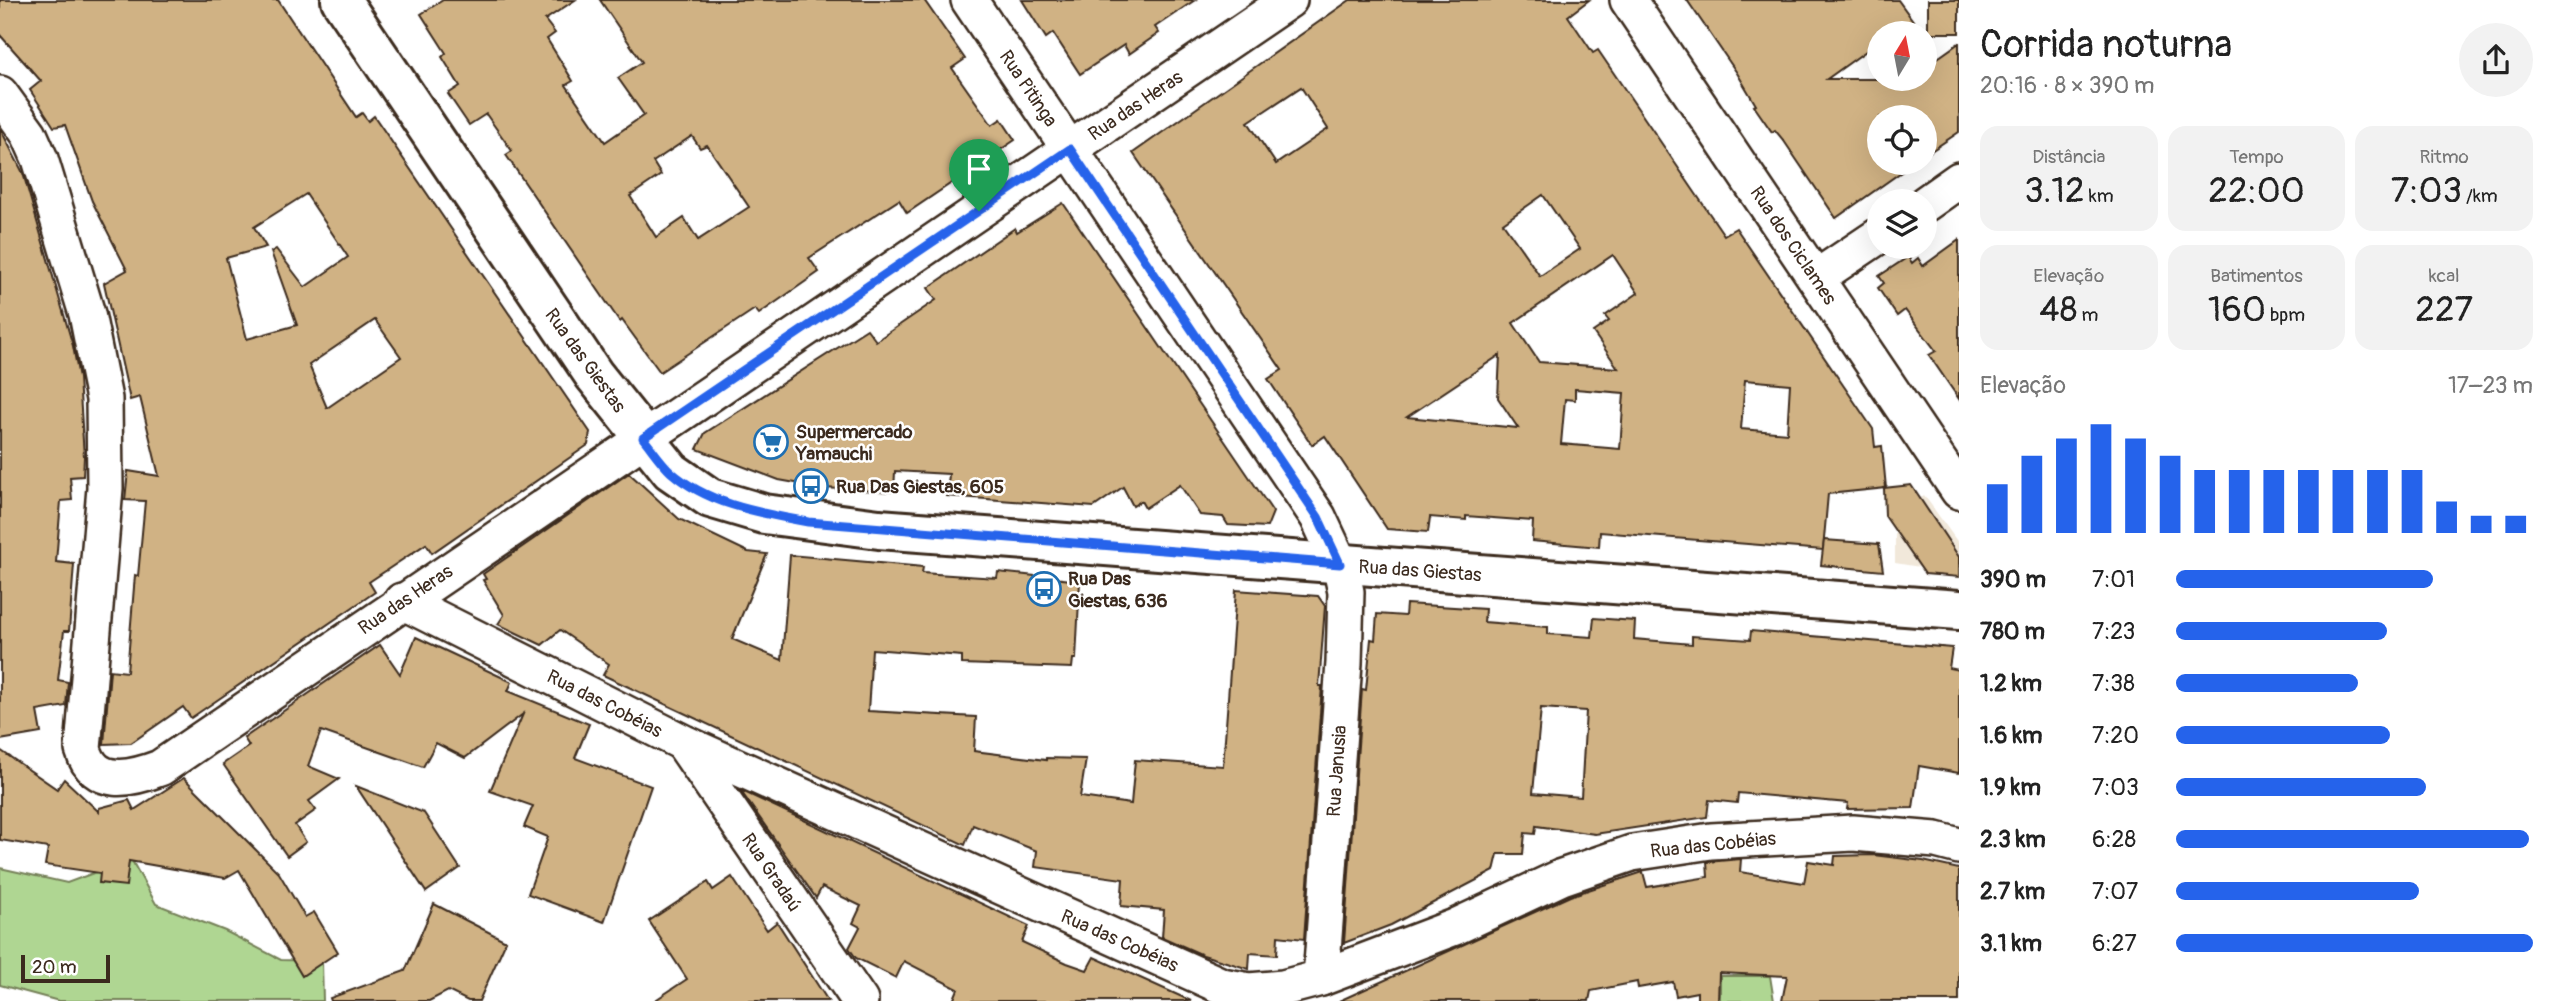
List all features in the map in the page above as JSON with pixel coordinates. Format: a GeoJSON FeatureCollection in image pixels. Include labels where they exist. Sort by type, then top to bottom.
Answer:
{"type":"FeatureCollection","features":[{"type":"Feature","properties":{"kind":"main road","name":"Rua das Giestas"},"geometry":{"type":"LineString","coordinates":[[341,0],[594,375],[671,471],[710,498],[764,514],[808,522],[1959,610]]}},
{"type":"Feature","properties":{"kind":"street","name":"Rua Pitinga"},"geometry":{"type":"LineString","coordinates":[[969,0],[1318,517],[1340,564]]}},
{"type":"Feature","properties":{"kind":"street","name":"Rua das Heras"},"geometry":{"type":"LineString","coordinates":[[0,94],[29,134],[40,159],[87,314],[104,399],[104,488],[83,749],[86,762],[106,778],[131,779],[160,768],[1289,0]]}},
{"type":"Feature","properties":{"kind":"street","name":"Rua dos Ciclames"},"geometry":{"type":"LineString","coordinates":[[1628,0],[1959,491]]}},
{"type":"Feature","properties":{"kind":"street"},"geometry":{"type":"LineString","coordinates":[[1937,196],[1959,180]]}},
{"type":"Feature","properties":{"kind":"street"},"geometry":{"type":"LineString","coordinates":[[1816,278],[1867,244]]}},
{"type":"Feature","properties":{"kind":"street","name":"Rua Janusia"},"geometry":{"type":"LineString","coordinates":[[1321,978],[1344,663],[1346,592],[1340,564]]}},
{"type":"Feature","properties":{"kind":"street","name":"Rua das Cobéias"},"geometry":{"type":"LineString","coordinates":[[402,601],[684,743],[1222,986],[1249,991],[1283,988],[1321,978],[1455,927],[1562,877],[1632,853],[1711,841],[1853,833],[1936,840],[1959,846]]}},
{"type":"Feature","properties":{"kind":"street","name":"Rua Gradaú"},"geometry":{"type":"LineString","coordinates":[[684,743],[860,1001]]}},
{"type":"Feature","properties":{"kind":"shaded area"},"geometry":{"type":"Polygon","coordinates":[[[1924,495],[1959,544],[1959,562],[1932,569],[1895,563],[1895,521],[1924,495]]]}},
{"type":"Feature","properties":{"kind":"green space"},"geometry":{"type":"Polygon","coordinates":[[[131,859],[156,904],[225,931],[281,960],[322,961],[323,1001],[59,1001],[0,985],[0,868],[67,883],[131,859]]]}},
{"type":"Feature","properties":{"kind":"green space"},"geometry":{"type":"Polygon","coordinates":[[[1720,976],[1770,976],[1774,1001],[1720,1001],[1720,976]]]}},
{"type":"Feature","properties":{"kind":"building"},"geometry":{"type":"Polygon","coordinates":[[[0,0],[278,0],[356,117],[362,113],[368,121],[374,116],[590,432],[588,445],[432,553],[426,544],[369,582],[375,592],[191,718],[183,707],[131,743],[104,744],[110,670],[127,672],[135,575],[138,576],[145,501],[125,500],[128,471],[159,476],[140,397],[130,400],[104,283],[127,270],[92,201],[65,125],[54,127],[30,90],[41,81],[0,35],[0,0]],[[306,194],[254,227],[266,247],[226,258],[247,339],[297,325],[271,252],[276,249],[305,287],[348,257],[306,194]],[[375,320],[309,365],[327,408],[401,357],[375,320]]]}},
{"type":"Feature","properties":{"kind":"building"},"geometry":{"type":"Polygon","coordinates":[[[443,0],[575,0],[545,20],[555,33],[547,39],[573,81],[566,85],[605,142],[644,115],[618,78],[642,62],[600,0],[924,0],[965,59],[952,68],[992,125],[1001,119],[1015,140],[907,213],[899,200],[809,258],[819,272],[759,314],[755,309],[660,372],[622,320],[620,322],[506,155],[512,151],[486,114],[469,125],[448,94],[460,86],[442,57],[446,53],[421,14],[443,0]],[[692,136],[653,162],[661,175],[630,196],[656,237],[684,218],[698,240],[749,207],[707,145],[700,148],[692,136]]]}},
{"type":"Feature","properties":{"kind":"building"},"geometry":{"type":"Polygon","coordinates":[[[1022,0],[1195,0],[1155,27],[1159,33],[1129,54],[1124,45],[1080,74],[1053,33],[1046,38],[1022,0]]]}},
{"type":"Feature","properties":{"kind":"building"},"geometry":{"type":"Polygon","coordinates":[[[1350,0],[1589,0],[1568,16],[1593,53],[1598,50],[1724,235],[1736,228],[1873,429],[1875,447],[1882,446],[1886,488],[1828,494],[1823,550],[1600,532],[1599,547],[1532,541],[1533,521],[1466,516],[1466,520],[1430,517],[1428,532],[1387,529],[1325,436],[1312,445],[1268,379],[1282,370],[1133,153],[1350,0]],[[1301,87],[1248,122],[1276,164],[1328,129],[1301,87]],[[1543,195],[1503,223],[1540,276],[1580,249],[1543,195]],[[1613,255],[1513,323],[1539,362],[1618,368],[1593,332],[1609,321],[1605,316],[1638,293],[1613,255]],[[1500,355],[1407,417],[1518,428],[1498,398],[1500,355]],[[1745,380],[1741,429],[1787,433],[1790,384],[1745,380]],[[1575,389],[1575,400],[1565,399],[1561,444],[1620,449],[1624,393],[1575,389]]]}},
{"type":"Feature","properties":{"kind":"building"},"geometry":{"type":"Polygon","coordinates":[[[1687,0],[1898,0],[1913,21],[1867,21],[1867,50],[1827,79],[1867,79],[1867,91],[1937,91],[1937,59],[1959,43],[1959,132],[1937,147],[1937,105],[1867,105],[1867,175],[1897,175],[1877,189],[1867,189],[1867,196],[1836,218],[1784,141],[1775,130],[1772,132],[1754,106],[1756,105],[1687,0]]]}},
{"type":"Feature","properties":{"kind":"building"},"geometry":{"type":"Polygon","coordinates":[[[1928,0],[1959,0],[1959,33],[1937,33],[1937,21],[1928,21],[1928,0]]]}},
{"type":"Feature","properties":{"kind":"building"},"geometry":{"type":"Polygon","coordinates":[[[0,128],[23,173],[73,346],[79,378],[84,457],[83,476],[70,477],[72,500],[61,501],[56,562],[74,564],[69,631],[64,631],[58,680],[68,682],[66,706],[37,711],[41,733],[0,740],[0,128]]]}},
{"type":"Feature","properties":{"kind":"building"},"geometry":{"type":"Polygon","coordinates":[[[1063,203],[1273,512],[1267,527],[1228,525],[1223,517],[1200,515],[1180,485],[1145,508],[1141,501],[1133,506],[1123,487],[1094,507],[947,496],[949,474],[895,471],[894,492],[823,488],[779,480],[697,449],[705,433],[867,329],[876,341],[936,300],[928,288],[1015,228],[1017,232],[1063,203]]]}},
{"type":"Feature","properties":{"kind":"building"},"geometry":{"type":"Polygon","coordinates":[[[1959,240],[1959,399],[1929,355],[1936,351],[1905,310],[1897,316],[1878,288],[1884,283],[1879,276],[1905,259],[1909,259],[1912,263],[1919,259],[1923,266],[1937,259],[1937,256],[1959,240]]]}},
{"type":"Feature","properties":{"kind":"building"},"geometry":{"type":"Polygon","coordinates":[[[629,473],[679,519],[748,552],[767,554],[732,639],[782,660],[790,555],[923,567],[922,573],[997,578],[998,572],[1080,581],[1076,659],[1073,659],[1072,668],[962,664],[962,656],[872,649],[868,711],[976,717],[974,751],[1046,760],[1086,759],[1080,797],[1131,804],[1135,760],[1223,766],[1236,590],[1318,596],[1325,606],[1319,686],[1322,686],[1304,939],[1278,936],[1277,955],[1250,953],[1249,969],[1203,955],[1162,937],[1164,910],[1121,906],[1123,879],[1035,867],[1037,851],[973,825],[965,845],[603,675],[609,664],[560,630],[542,645],[498,624],[504,615],[483,580],[486,579],[483,574],[629,473]]]}},
{"type":"Feature","properties":{"kind":"building"},"geometry":{"type":"Polygon","coordinates":[[[1911,485],[1959,557],[1959,577],[1925,574],[1885,516],[1884,488],[1911,485]]]}},
{"type":"Feature","properties":{"kind":"building"},"geometry":{"type":"Polygon","coordinates":[[[1824,540],[1879,544],[1883,571],[1821,565],[1824,540]]]}},
{"type":"Feature","properties":{"kind":"building"},"geometry":{"type":"Polygon","coordinates":[[[1406,604],[1485,609],[1484,622],[1548,627],[1548,634],[1592,637],[1594,618],[1635,621],[1634,639],[1692,644],[1692,636],[1750,640],[1751,631],[1952,648],[1949,668],[1959,670],[1959,773],[1919,766],[1913,808],[1847,809],[1848,803],[1738,793],[1737,803],[1709,800],[1707,817],[1595,834],[1536,826],[1535,834],[1525,833],[1523,854],[1498,854],[1494,871],[1391,925],[1344,943],[1362,689],[1366,690],[1371,639],[1375,640],[1377,614],[1405,616],[1406,604]],[[1541,708],[1533,793],[1581,797],[1586,711],[1541,708]]]}},
{"type":"Feature","properties":{"kind":"building"},"geometry":{"type":"Polygon","coordinates":[[[416,637],[512,682],[508,691],[589,724],[575,758],[651,786],[604,922],[528,894],[548,837],[524,827],[533,806],[490,791],[523,714],[465,758],[436,743],[423,767],[321,731],[308,766],[339,779],[309,801],[316,810],[295,825],[306,842],[287,856],[223,764],[249,746],[244,738],[380,645],[400,674],[416,637]]]}},
{"type":"Feature","properties":{"kind":"building"},"geometry":{"type":"Polygon","coordinates":[[[0,750],[57,789],[64,779],[99,812],[99,808],[129,800],[134,810],[184,778],[279,873],[305,917],[314,912],[338,952],[302,976],[239,870],[225,878],[129,861],[126,886],[99,883],[100,873],[45,865],[48,848],[0,840],[0,750]]]}},
{"type":"Feature","properties":{"kind":"building"},"geometry":{"type":"Polygon","coordinates":[[[356,786],[424,813],[460,868],[426,892],[356,786]]]}},
{"type":"Feature","properties":{"kind":"building"},"geometry":{"type":"Polygon","coordinates":[[[740,790],[1029,926],[1022,942],[1087,970],[1094,957],[1191,1001],[953,1001],[958,989],[904,961],[896,978],[856,958],[849,948],[860,927],[853,923],[861,906],[822,887],[816,898],[740,790]]]}},
{"type":"Feature","properties":{"kind":"building"},"geometry":{"type":"Polygon","coordinates":[[[1873,855],[1923,861],[1959,869],[1959,1001],[1782,1001],[1787,976],[1719,973],[1718,1001],[1697,1001],[1697,992],[1676,996],[1673,982],[1638,988],[1637,982],[1591,991],[1589,1001],[1339,1001],[1570,896],[1643,872],[1647,887],[1708,877],[1707,862],[1741,859],[1740,872],[1804,883],[1808,861],[1834,865],[1835,856],[1873,855]]]}},
{"type":"Feature","properties":{"kind":"building"},"geometry":{"type":"Polygon","coordinates":[[[732,877],[767,930],[777,922],[828,1001],[654,1001],[687,979],[649,921],[708,882],[713,890],[732,877]]]}},
{"type":"Feature","properties":{"kind":"building"},"geometry":{"type":"Polygon","coordinates":[[[434,904],[506,941],[479,1001],[468,1001],[448,991],[429,1001],[331,1001],[330,998],[405,971],[434,904]]]}},
{"type":"Feature","properties":{"kind":"place","name":"Supermercado Yamauchi"},"geometry":{"type":"Point","coordinates":[771,442]}},
{"type":"Feature","properties":{"kind":"place","name":"Rua Das Giestas, 605"},"geometry":{"type":"Point","coordinates":[811,486]}},
{"type":"Feature","properties":{"kind":"place","name":"Rua Das Giestas, 636"},"geometry":{"type":"Point","coordinates":[1044,589]}},
{"type":"Feature","properties":{"kind":"route"},"geometry":{"type":"LineString","coordinates":[[1070,149],[1318,517],[1340,564],[808,522],[764,514],[710,498],[671,471],[643,438],[979,211],[1070,149]]}}]}
